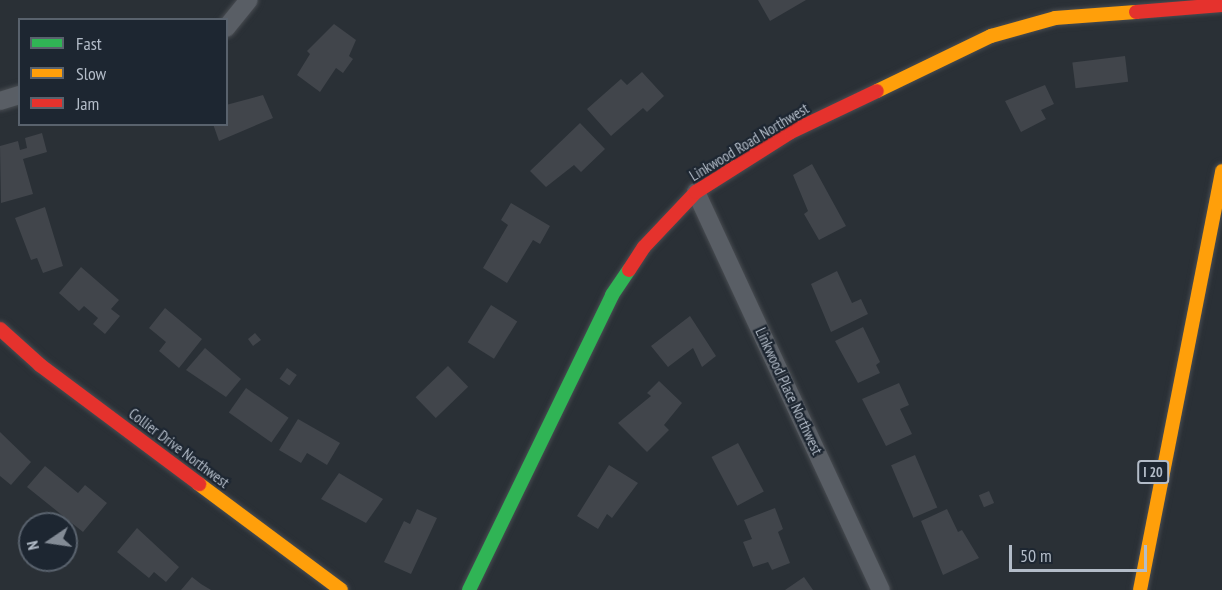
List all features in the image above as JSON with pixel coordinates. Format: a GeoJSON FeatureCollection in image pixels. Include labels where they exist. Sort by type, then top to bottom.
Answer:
{"type":"FeatureCollection","features":[{"type":"Feature","properties":{"kind":"main road","name":"Linkwood Road Northwest"},"geometry":{"type":"LineString","coordinates":[[469,590],[612,295],[644,247],[696,192],[791,132],[991,36],[1055,18],[1151,8],[1222,5]]}},
{"type":"Feature","properties":{"kind":"main road","name":"I 20"},"geometry":{"type":"LineString","coordinates":[[1138,522],[1186,352],[1222,171]]}},
{"type":"Feature","properties":{"kind":"main road","name":"Collier Drive Northwest"},"geometry":{"type":"LineString","coordinates":[[0,329],[40,365],[341,590]]}},
{"type":"Feature","properties":{"kind":"main road"},"geometry":{"type":"LineString","coordinates":[[1140,590],[1186,352]]}},
{"type":"Feature","properties":{"kind":"street"},"geometry":{"type":"LineString","coordinates":[[228,26],[249,0]]}},
{"type":"Feature","properties":{"kind":"street"},"geometry":{"type":"LineString","coordinates":[[0,100],[18,96]]}},
{"type":"Feature","properties":{"kind":"street","name":"Linkwood Place Northwest"},"geometry":{"type":"LineString","coordinates":[[696,192],[881,590]]}},
{"type":"Feature","properties":{"kind":"building"},"geometry":{"type":"Polygon","coordinates":[[[758,0],[806,0],[770,21],[758,0]]]}},
{"type":"Feature","properties":{"kind":"building"},"geometry":{"type":"Polygon","coordinates":[[[334,24],[356,40],[349,56],[353,59],[343,73],[336,68],[320,92],[297,75],[310,54],[307,51],[334,24]]]}},
{"type":"Feature","properties":{"kind":"building"},"geometry":{"type":"Polygon","coordinates":[[[1125,56],[1128,82],[1076,88],[1072,62],[1125,56]]]}},
{"type":"Feature","properties":{"kind":"building"},"geometry":{"type":"Polygon","coordinates":[[[642,72],[664,96],[647,112],[643,108],[611,136],[587,109],[621,79],[627,85],[642,72]]]}},
{"type":"Feature","properties":{"kind":"building"},"geometry":{"type":"Polygon","coordinates":[[[1045,85],[1054,104],[1041,110],[1046,119],[1021,132],[1005,101],[1045,85]]]}},
{"type":"Feature","properties":{"kind":"building"},"geometry":{"type":"Polygon","coordinates":[[[263,95],[273,118],[219,141],[214,126],[228,126],[228,104],[263,95]]]}},
{"type":"Feature","properties":{"kind":"building"},"geometry":{"type":"Polygon","coordinates":[[[580,123],[605,149],[581,172],[574,165],[546,187],[530,171],[580,123]]]}},
{"type":"Feature","properties":{"kind":"building"},"geometry":{"type":"Polygon","coordinates":[[[42,133],[47,152],[23,159],[33,194],[1,203],[0,146],[18,141],[20,150],[27,148],[25,138],[42,133]]]}},
{"type":"Feature","properties":{"kind":"building"},"geometry":{"type":"Polygon","coordinates":[[[812,164],[846,226],[819,240],[804,214],[808,211],[793,175],[812,164]]]}},
{"type":"Feature","properties":{"kind":"building"},"geometry":{"type":"Polygon","coordinates":[[[511,203],[550,226],[540,244],[533,240],[507,283],[483,268],[508,225],[501,220],[511,203]]]}},
{"type":"Feature","properties":{"kind":"building"},"geometry":{"type":"Polygon","coordinates":[[[45,207],[63,266],[43,273],[37,258],[31,260],[15,218],[45,207]]]}},
{"type":"Feature","properties":{"kind":"building"},"geometry":{"type":"Polygon","coordinates":[[[81,267],[119,300],[111,309],[120,316],[105,334],[93,324],[98,318],[84,306],[79,311],[59,293],[81,267]]]}},
{"type":"Feature","properties":{"kind":"building"},"geometry":{"type":"Polygon","coordinates":[[[837,271],[852,303],[861,299],[868,314],[831,332],[811,284],[837,271]]]}},
{"type":"Feature","properties":{"kind":"building"},"geometry":{"type":"Polygon","coordinates":[[[491,305],[517,321],[494,359],[468,342],[491,305]]]}},
{"type":"Feature","properties":{"kind":"building"},"geometry":{"type":"Polygon","coordinates":[[[165,308],[202,339],[179,368],[159,351],[166,342],[149,328],[165,308]]]}},
{"type":"Feature","properties":{"kind":"building"},"geometry":{"type":"Polygon","coordinates":[[[690,316],[716,356],[702,367],[693,348],[668,367],[651,346],[690,316]]]}},
{"type":"Feature","properties":{"kind":"building"},"geometry":{"type":"Polygon","coordinates":[[[863,327],[880,362],[876,365],[880,373],[858,383],[835,341],[863,327]]]}},
{"type":"Feature","properties":{"kind":"building"},"geometry":{"type":"Polygon","coordinates":[[[255,333],[261,340],[253,346],[248,339],[255,333]]]}},
{"type":"Feature","properties":{"kind":"building"},"geometry":{"type":"Polygon","coordinates":[[[205,348],[241,379],[226,397],[186,370],[205,348]]]}},
{"type":"Feature","properties":{"kind":"building"},"geometry":{"type":"Polygon","coordinates":[[[448,366],[468,387],[436,418],[416,397],[448,366]]]}},
{"type":"Feature","properties":{"kind":"building"},"geometry":{"type":"Polygon","coordinates":[[[287,368],[297,375],[289,386],[280,379],[287,368]]]}},
{"type":"Feature","properties":{"kind":"building"},"geometry":{"type":"Polygon","coordinates":[[[659,381],[682,403],[664,425],[669,430],[647,452],[618,423],[651,396],[647,393],[659,381]]]}},
{"type":"Feature","properties":{"kind":"building"},"geometry":{"type":"Polygon","coordinates":[[[899,383],[909,405],[900,409],[912,434],[886,446],[862,399],[899,383]]]}},
{"type":"Feature","properties":{"kind":"building"},"geometry":{"type":"Polygon","coordinates":[[[246,388],[289,418],[271,442],[229,413],[246,388]]]}},
{"type":"Feature","properties":{"kind":"building"},"geometry":{"type":"Polygon","coordinates":[[[298,419],[340,443],[327,465],[307,453],[301,463],[279,450],[298,419]]]}},
{"type":"Feature","properties":{"kind":"building"},"geometry":{"type":"Polygon","coordinates":[[[0,432],[31,462],[11,485],[0,476],[0,432]]]}},
{"type":"Feature","properties":{"kind":"building"},"geometry":{"type":"Polygon","coordinates":[[[738,443],[764,492],[737,506],[712,457],[738,443]]]}},
{"type":"Feature","properties":{"kind":"building"},"geometry":{"type":"Polygon","coordinates":[[[915,455],[937,507],[913,518],[891,465],[915,455]]]}},
{"type":"Feature","properties":{"kind":"building"},"geometry":{"type":"Polygon","coordinates":[[[609,465],[638,483],[612,518],[607,514],[598,529],[577,516],[609,465]]]}},
{"type":"Feature","properties":{"kind":"building"},"geometry":{"type":"Polygon","coordinates":[[[45,466],[78,493],[85,485],[107,503],[83,532],[78,528],[78,512],[58,512],[27,487],[45,466]]]}},
{"type":"Feature","properties":{"kind":"building"},"geometry":{"type":"Polygon","coordinates":[[[339,473],[383,499],[366,523],[321,499],[339,473]]]}},
{"type":"Feature","properties":{"kind":"building"},"geometry":{"type":"Polygon","coordinates":[[[989,491],[994,503],[984,507],[979,495],[989,491]]]}},
{"type":"Feature","properties":{"kind":"building"},"geometry":{"type":"Polygon","coordinates":[[[775,508],[783,529],[778,532],[790,563],[772,570],[768,562],[753,567],[743,542],[752,539],[744,520],[775,508]]]}},
{"type":"Feature","properties":{"kind":"building"},"geometry":{"type":"Polygon","coordinates":[[[417,509],[437,518],[411,574],[384,562],[404,521],[410,524],[417,509]]]}},
{"type":"Feature","properties":{"kind":"building"},"geometry":{"type":"Polygon","coordinates":[[[947,509],[958,532],[962,530],[979,558],[943,575],[921,521],[947,509]]]}},
{"type":"Feature","properties":{"kind":"building"},"geometry":{"type":"Polygon","coordinates":[[[137,528],[179,567],[166,582],[154,572],[149,578],[117,552],[137,528]]]}},
{"type":"Feature","properties":{"kind":"building"},"geometry":{"type":"Polygon","coordinates":[[[192,577],[201,584],[211,590],[181,590],[192,577]]]}},
{"type":"Feature","properties":{"kind":"building"},"geometry":{"type":"Polygon","coordinates":[[[804,577],[813,590],[785,590],[804,577]]]}},
{"type":"Feature","properties":{"kind":"traffic: fast"},"geometry":{"type":"LineString","coordinates":[[469,590],[612,295],[629,270]]}},
{"type":"Feature","properties":{"kind":"traffic: slow"},"geometry":{"type":"LineString","coordinates":[[877,91],[991,36],[1055,18],[1136,12]]}},
{"type":"Feature","properties":{"kind":"traffic: slow"},"geometry":{"type":"LineString","coordinates":[[1140,590],[1222,171]]}},
{"type":"Feature","properties":{"kind":"traffic: slow"},"geometry":{"type":"LineString","coordinates":[[199,484],[341,590]]}},
{"type":"Feature","properties":{"kind":"traffic: jam"},"geometry":{"type":"LineString","coordinates":[[1136,12],[1222,5]]}},
{"type":"Feature","properties":{"kind":"traffic: jam"},"geometry":{"type":"LineString","coordinates":[[629,270],[644,247],[696,192],[791,132],[877,91]]}},
{"type":"Feature","properties":{"kind":"traffic: jam"},"geometry":{"type":"LineString","coordinates":[[0,329],[40,365],[199,484]]}}]}
